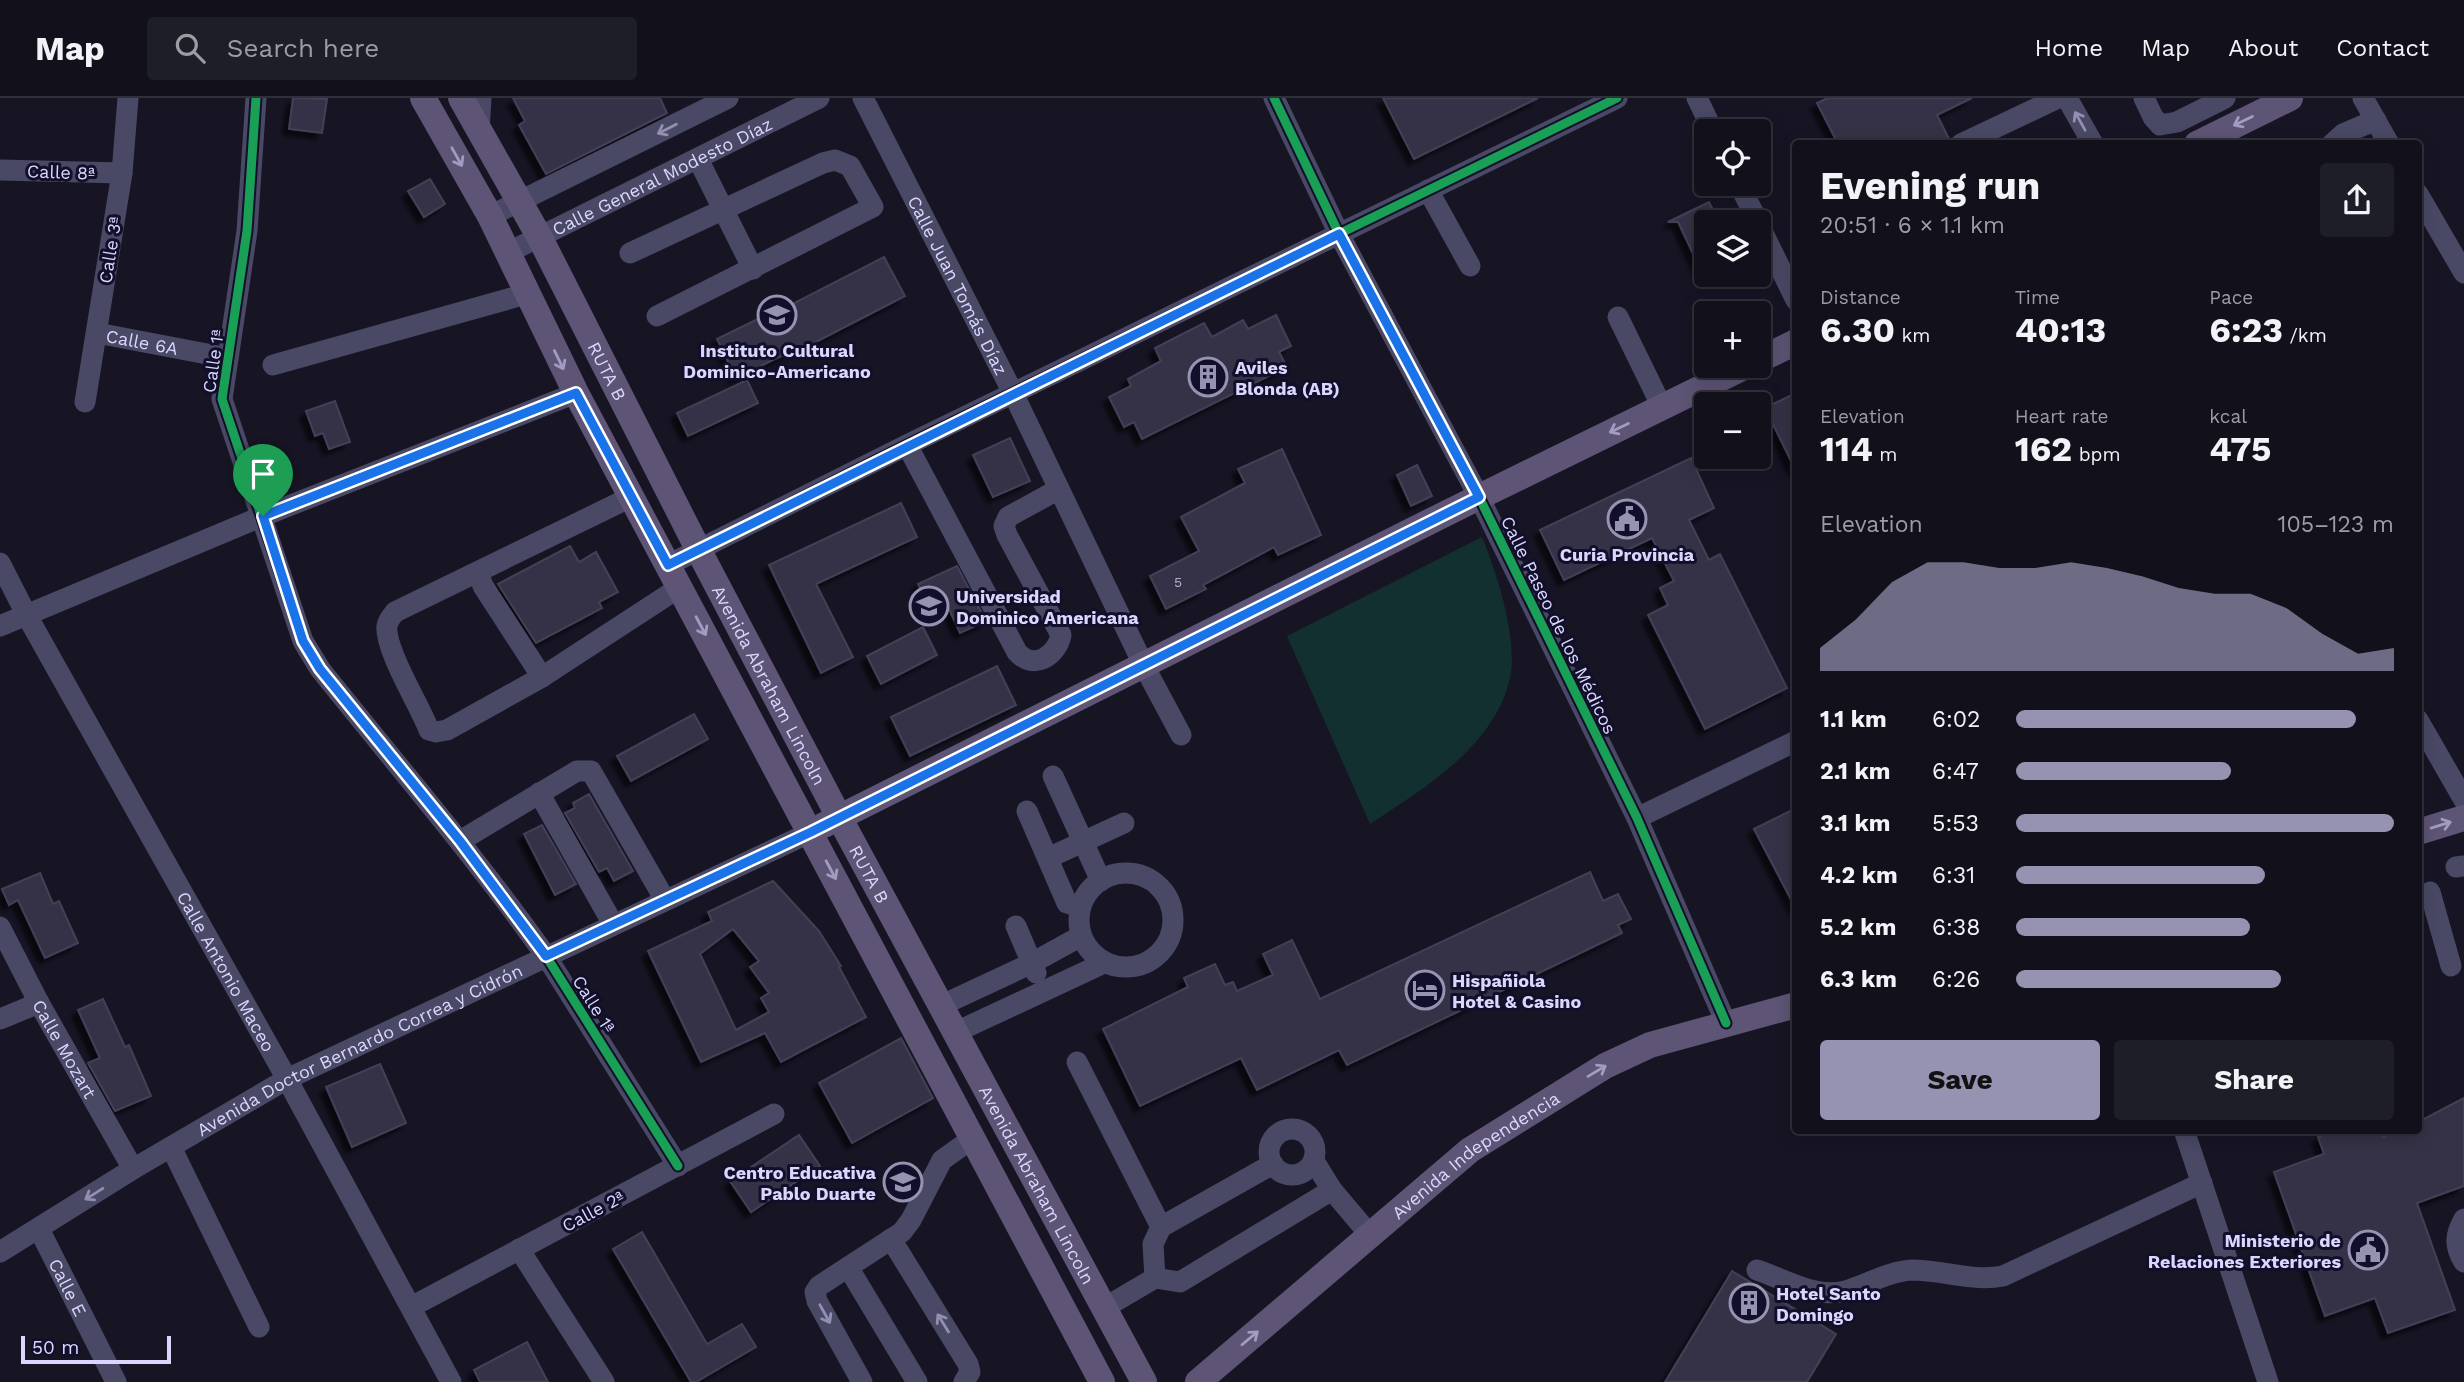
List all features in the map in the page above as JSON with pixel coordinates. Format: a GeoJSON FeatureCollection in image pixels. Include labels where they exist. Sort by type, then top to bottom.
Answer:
{"type":"FeatureCollection","features":[{"type":"Feature","properties":{"kind":"main road","name":"Avenida Abraham Lincoln"},"geometry":{"type":"LineString","coordinates":[[423,98],[490,216],[576,393],[1102,1382]]}},
{"type":"Feature","properties":{"kind":"main road","name":"Avenida Abraham Lincoln"},"geometry":{"type":"LineString","coordinates":[[461,98],[521,202],[699,551],[839,817],[1104,1308]]}},
{"type":"Feature","properties":{"kind":"main road"},"geometry":{"type":"LineString","coordinates":[[478,131],[479,98]]}},
{"type":"Feature","properties":{"kind":"main road"},"geometry":{"type":"LineString","coordinates":[[2205,140],[2290,98]]}},
{"type":"Feature","properties":{"kind":"main road"},"geometry":{"type":"LineString","coordinates":[[1771,354],[1792,344]]}},
{"type":"Feature","properties":{"kind":"main road","name":"Avenida Doctor Bernardo Correa y Cidrón"},"geometry":{"type":"LineString","coordinates":[[811,832],[1143,664],[1721,378]]}},
{"type":"Feature","properties":{"kind":"main road"},"geometry":{"type":"LineString","coordinates":[[2422,831],[2464,818]]}},
{"type":"Feature","properties":{"kind":"main road","name":"Avenida Independencia"},"geometry":{"type":"LineString","coordinates":[[1198,1382],[1470,1150],[1605,1066],[1650,1045],[1792,1006]]}},
{"type":"Feature","properties":{"kind":"street","name":"Calle 3ª"},"geometry":{"type":"LineString","coordinates":[[85,402],[121,173],[128,98]]}},
{"type":"Feature","properties":{"kind":"street","name":"Calle 1ª"},"geometry":{"type":"LineString","coordinates":[[256,98],[247,231],[222,395],[307,648],[389,756],[460,841],[546,956],[678,1166]]}},
{"type":"Feature","properties":{"kind":"street"},"geometry":{"type":"LineString","coordinates":[[490,216],[728,98]]}},
{"type":"Feature","properties":{"kind":"street","name":"Calle General Modesto Díaz"},"geometry":{"type":"LineString","coordinates":[[507,253],[819,98]]}},
{"type":"Feature","properties":{"kind":"street","name":"Calle Juan Tomás Díaz"},"geometry":{"type":"LineString","coordinates":[[863,98],[1013,393],[1143,664],[1181,735]]}},
{"type":"Feature","properties":{"kind":"street","name":"Calle Paseo de los Médicos"},"geometry":{"type":"LineString","coordinates":[[1274,98],[1339,234],[1479,497],[1637,818],[1726,1023]]}},
{"type":"Feature","properties":{"kind":"street"},"geometry":{"type":"LineString","coordinates":[[631,497],[395,612],[389,618],[386,628],[389,644],[429,730],[436,733],[447,730],[542,677],[674,576],[699,551],[907,445],[1617,98]]}},
{"type":"Feature","properties":{"kind":"street"},"geometry":{"type":"LineString","coordinates":[[1697,98],[1707,119]]}},
{"type":"Feature","properties":{"kind":"street"},"geometry":{"type":"LineString","coordinates":[[1969,140],[2058,98]]}},
{"type":"Feature","properties":{"kind":"street"},"geometry":{"type":"LineString","coordinates":[[2067,98],[2091,140]]}},
{"type":"Feature","properties":{"kind":"street"},"geometry":{"type":"LineString","coordinates":[[2144,98],[2160,125],[2177,122],[2225,98]]}},
{"type":"Feature","properties":{"kind":"street"},"geometry":{"type":"LineString","coordinates":[[2363,98],[2387,140]]}},
{"type":"Feature","properties":{"kind":"street"},"geometry":{"type":"LineString","coordinates":[[2336,140],[2343,134],[2376,120]]}},
{"type":"Feature","properties":{"kind":"street","name":"RUTA B"},"geometry":{"type":"LineString","coordinates":[[478,131],[1144,1382]]}},
{"type":"Feature","properties":{"kind":"street"},"geometry":{"type":"LineString","coordinates":[[698,159],[753,269]]}},
{"type":"Feature","properties":{"kind":"street"},"geometry":{"type":"LineString","coordinates":[[630,253],[822,163],[835,160],[850,166],[873,207],[657,316]]}},
{"type":"Feature","properties":{"kind":"street","name":"Calle 8ª"},"geometry":{"type":"LineString","coordinates":[[0,170],[121,173]]}},
{"type":"Feature","properties":{"kind":"street"},"geometry":{"type":"LineString","coordinates":[[1428,190],[1470,266]]}},
{"type":"Feature","properties":{"kind":"street"},"geometry":{"type":"LineString","coordinates":[[2422,201],[2464,273]]}},
{"type":"Feature","properties":{"kind":"street"},"geometry":{"type":"LineString","coordinates":[[1771,249],[1792,292]]}},
{"type":"Feature","properties":{"kind":"street"},"geometry":{"type":"LineString","coordinates":[[273,365],[526,294]]}},
{"type":"Feature","properties":{"kind":"street"},"geometry":{"type":"LineString","coordinates":[[1618,317],[1662,407]]}},
{"type":"Feature","properties":{"kind":"street","name":"Calle 6A"},"geometry":{"type":"LineString","coordinates":[[97,333],[228,358]]}},
{"type":"Feature","properties":{"kind":"street"},"geometry":{"type":"LineString","coordinates":[[0,626],[263,516],[576,393]]}},
{"type":"Feature","properties":{"kind":"street"},"geometry":{"type":"LineString","coordinates":[[907,445],[1017,652],[1027,662],[1035,662],[1054,651],[1061,635],[1004,526],[1008,517],[1059,489]]}},
{"type":"Feature","properties":{"kind":"street","name":"Calle Antonio Maceo"},"geometry":{"type":"LineString","coordinates":[[0,563],[287,1079],[451,1382]]}},
{"type":"Feature","properties":{"kind":"street"},"geometry":{"type":"LineString","coordinates":[[478,572],[483,586],[542,677]]}},
{"type":"Feature","properties":{"kind":"street"},"geometry":{"type":"LineString","coordinates":[[2422,726],[2461,789]]}},
{"type":"Feature","properties":{"kind":"street"},"geometry":{"type":"LineString","coordinates":[[1637,818],[1792,743]]}},
{"type":"Feature","properties":{"kind":"street"},"geometry":{"type":"LineString","coordinates":[[460,841],[577,771],[591,771],[665,900]]}},
{"type":"Feature","properties":{"kind":"street"},"geometry":{"type":"LineString","coordinates":[[1053,776],[1101,881]]}},
{"type":"Feature","properties":{"kind":"street"},"geometry":{"type":"LineString","coordinates":[[539,793],[613,924]]}},
{"type":"Feature","properties":{"kind":"street"},"geometry":{"type":"LineString","coordinates":[[1027,811],[1067,902],[1080,907]]}},
{"type":"Feature","properties":{"kind":"street"},"geometry":{"type":"LineString","coordinates":[[1048,858],[1124,823]]}},
{"type":"Feature","properties":{"kind":"street","name":"Avenida Doctor Bernardo Correa y Cidrón"},"geometry":{"type":"LineString","coordinates":[[0,1252],[133,1169],[287,1079],[811,832]]}},
{"type":"Feature","properties":{"kind":"street"},"geometry":{"type":"LineString","coordinates":[[1144,873],[1161,890],[1172,909],[1173,927],[1167,944],[1156,957],[1140,965],[1122,968],[1104,962],[1090,952],[1081,936],[1080,907],[1088,892],[1101,881],[1114,875],[1144,873]]}},
{"type":"Feature","properties":{"kind":"street"},"geometry":{"type":"LineString","coordinates":[[2430,892],[2451,965]]}},
{"type":"Feature","properties":{"kind":"street"},"geometry":{"type":"LineString","coordinates":[[1016,926],[1043,991]]}},
{"type":"Feature","properties":{"kind":"street","name":"Calle Mozart"},"geometry":{"type":"LineString","coordinates":[[0,927],[39,1003],[133,1169]]}},
{"type":"Feature","properties":{"kind":"street"},"geometry":{"type":"LineString","coordinates":[[940,1006],[1081,936]]}},
{"type":"Feature","properties":{"kind":"street"},"geometry":{"type":"LineString","coordinates":[[954,1033],[1104,962]]}},
{"type":"Feature","properties":{"kind":"street"},"geometry":{"type":"LineString","coordinates":[[0,1019],[39,1003]]}},
{"type":"Feature","properties":{"kind":"street"},"geometry":{"type":"LineString","coordinates":[[1077,1062],[1161,1227]]}},
{"type":"Feature","properties":{"kind":"street","name":"Calle 2ª"},"geometry":{"type":"LineString","coordinates":[[411,1307],[774,1114]]}},
{"type":"Feature","properties":{"kind":"street"},"geometry":{"type":"LineString","coordinates":[[1294,1129],[1307,1135],[1312,1140],[1314,1161],[1305,1172],[1291,1176],[1277,1170],[1269,1151],[1274,1138],[1286,1130],[1294,1129]]}},
{"type":"Feature","properties":{"kind":"street"},"geometry":{"type":"LineString","coordinates":[[2186,1134],[2268,1382]]}},
{"type":"Feature","properties":{"kind":"street"},"geometry":{"type":"LineString","coordinates":[[862,1382],[817,1301],[815,1292],[819,1286],[902,1232],[942,1160],[973,1138]]}},
{"type":"Feature","properties":{"kind":"street"},"geometry":{"type":"LineString","coordinates":[[172,1147],[259,1327]]}},
{"type":"Feature","properties":{"kind":"street"},"geometry":{"type":"LineString","coordinates":[[1314,1161],[1332,1190],[1370,1235]]}},
{"type":"Feature","properties":{"kind":"street"},"geometry":{"type":"LineString","coordinates":[[1155,1278],[1153,1244],[1161,1227],[1273,1164]]}},
{"type":"Feature","properties":{"kind":"street"},"geometry":{"type":"LineString","coordinates":[[1757,1270],[1822,1293],[1842,1292],[1908,1270],[1932,1270],[1985,1280],[2003,1276],[2202,1183]]}},
{"type":"Feature","properties":{"kind":"street"},"geometry":{"type":"LineString","coordinates":[[1104,1308],[1155,1278],[1180,1282],[1332,1190]]}},
{"type":"Feature","properties":{"kind":"street"},"geometry":{"type":"LineString","coordinates":[[2464,1219],[2456,1232],[2456,1250],[2464,1262]]}},
{"type":"Feature","properties":{"kind":"street","name":"Calle E"},"geometry":{"type":"LineString","coordinates":[[39,1229],[116,1382]]}},
{"type":"Feature","properties":{"kind":"street"},"geometry":{"type":"LineString","coordinates":[[891,1239],[968,1364],[970,1372],[964,1382]]}},
{"type":"Feature","properties":{"kind":"street"},"geometry":{"type":"LineString","coordinates":[[519,1249],[604,1382]]}},
{"type":"Feature","properties":{"kind":"street"},"geometry":{"type":"LineString","coordinates":[[848,1267],[917,1382]]}},
{"type":"Feature","properties":{"kind":"green space"},"geometry":{"type":"Polygon","coordinates":[[[1482,537],[1500,589],[1512,648],[1509,682],[1500,706],[1487,727],[1453,765],[1370,824],[1287,636],[1482,537]]]}},
{"type":"Feature","properties":{"kind":"building"},"geometry":{"type":"Polygon","coordinates":[[[293,98],[327,99],[322,133],[289,129],[293,98]]]}},
{"type":"Feature","properties":{"kind":"building"},"geometry":{"type":"Polygon","coordinates":[[[513,98],[660,98],[667,113],[546,174],[519,125],[525,121],[513,98]]]}},
{"type":"Feature","properties":{"kind":"building"},"geometry":{"type":"Polygon","coordinates":[[[1383,98],[1538,98],[1414,159],[1383,98]]]}},
{"type":"Feature","properties":{"kind":"building"},"geometry":{"type":"Polygon","coordinates":[[[1828,98],[1972,98],[1937,115],[1949,140],[1836,140],[1817,103],[1828,98]]]}},
{"type":"Feature","properties":{"kind":"building"},"geometry":{"type":"Polygon","coordinates":[[[430,179],[445,204],[424,217],[408,191],[430,179]]]}},
{"type":"Feature","properties":{"kind":"building"},"geometry":{"type":"Polygon","coordinates":[[[1709,202],[1713,210],[1694,210],[1694,256],[1678,222],[1668,222],[1709,202]]]}},
{"type":"Feature","properties":{"kind":"building"},"geometry":{"type":"Polygon","coordinates":[[[884,257],[905,296],[808,346],[808,343],[736,378],[717,339],[778,309],[779,311],[884,257]]]}},
{"type":"Feature","properties":{"kind":"building","name":"Aviles Blonda (AB)"},"geometry":{"type":"Polygon","coordinates":[[[1276,315],[1291,346],[1279,352],[1287,367],[1142,439],[1134,422],[1124,427],[1109,397],[1131,386],[1128,379],[1161,361],[1155,348],[1204,323],[1212,337],[1243,320],[1248,329],[1276,315]]]}},
{"type":"Feature","properties":{"kind":"building"},"geometry":{"type":"Polygon","coordinates":[[[747,380],[758,403],[688,436],[677,413],[747,380]]]}},
{"type":"Feature","properties":{"kind":"building"},"geometry":{"type":"Polygon","coordinates":[[[1792,395],[1792,463],[1771,420],[1771,405],[1792,395]]]}},
{"type":"Feature","properties":{"kind":"building"},"geometry":{"type":"Polygon","coordinates":[[[335,401],[350,442],[329,449],[323,433],[315,436],[306,411],[335,401]]]}},
{"type":"Feature","properties":{"kind":"building"},"geometry":{"type":"Polygon","coordinates":[[[1010,438],[1030,481],[993,497],[973,455],[1010,438]]]}},
{"type":"Feature","properties":{"kind":"building"},"geometry":{"type":"Polygon","coordinates":[[[1282,449],[1321,535],[1278,555],[1274,547],[1203,585],[1206,589],[1166,609],[1150,576],[1199,551],[1181,517],[1245,483],[1238,469],[1282,449]]]}},
{"type":"Feature","properties":{"kind":"building"},"geometry":{"type":"Polygon","coordinates":[[[1691,458],[1714,508],[1689,520],[1709,560],[1720,554],[1787,688],[1705,729],[1648,615],[1668,605],[1660,588],[1674,581],[1652,538],[1564,580],[1540,530],[1691,458]]]}},
{"type":"Feature","properties":{"kind":"building"},"geometry":{"type":"Polygon","coordinates":[[[1417,465],[1432,496],[1411,506],[1397,475],[1417,465]]]}},
{"type":"Feature","properties":{"kind":"building"},"geometry":{"type":"Polygon","coordinates":[[[901,503],[917,537],[816,584],[853,657],[821,673],[769,565],[901,503]]]}},
{"type":"Feature","properties":{"kind":"building"},"geometry":{"type":"Polygon","coordinates":[[[570,546],[579,562],[596,552],[618,592],[599,602],[602,608],[536,643],[498,584],[570,546]]]}},
{"type":"Feature","properties":{"kind":"building"},"geometry":{"type":"Polygon","coordinates":[[[957,566],[986,621],[960,633],[949,609],[933,616],[918,584],[957,566]]]}},
{"type":"Feature","properties":{"kind":"building"},"geometry":{"type":"Polygon","coordinates":[[[923,627],[937,655],[881,684],[867,656],[923,627]]]}},
{"type":"Feature","properties":{"kind":"building"},"geometry":{"type":"Polygon","coordinates":[[[997,666],[1016,705],[910,756],[891,717],[997,666]]]}},
{"type":"Feature","properties":{"kind":"building"},"geometry":{"type":"Polygon","coordinates":[[[694,714],[708,739],[631,781],[617,756],[694,714]]]}},
{"type":"Feature","properties":{"kind":"building"},"geometry":{"type":"Polygon","coordinates":[[[589,794],[633,871],[614,881],[607,868],[599,872],[565,813],[575,808],[573,803],[589,794]]]}},
{"type":"Feature","properties":{"kind":"building"},"geometry":{"type":"Polygon","coordinates":[[[1792,810],[1792,901],[1754,829],[1792,810]]]}},
{"type":"Feature","properties":{"kind":"building"},"geometry":{"type":"Polygon","coordinates":[[[542,825],[576,884],[555,895],[524,834],[542,825]]]}},
{"type":"Feature","properties":{"kind":"building","name":"Hispañiola Hotel & Casino"},"geometry":{"type":"Polygon","coordinates":[[[1590,872],[1603,901],[1618,894],[1631,919],[1618,925],[1622,933],[1347,1065],[1339,1050],[1257,1090],[1241,1058],[1140,1106],[1103,1029],[1188,987],[1184,978],[1215,964],[1225,985],[1233,982],[1237,991],[1273,975],[1263,954],[1292,940],[1320,999],[1590,872]]]}},
{"type":"Feature","properties":{"kind":"building"},"geometry":{"type":"Polygon","coordinates":[[[40,873],[53,904],[59,901],[78,943],[45,958],[18,900],[9,905],[2,889],[40,873]]]}},
{"type":"Feature","properties":{"kind":"building"},"geometry":{"type":"Polygon","coordinates":[[[773,881],[819,931],[841,966],[839,967],[866,1017],[781,1062],[765,1033],[701,1062],[648,951],[712,921],[708,912],[773,881]],[[733,929],[700,954],[736,1030],[769,1012],[761,998],[769,993],[750,967],[759,961],[733,929]]]}},
{"type":"Feature","properties":{"kind":"building"},"geometry":{"type":"Polygon","coordinates":[[[103,999],[125,1047],[129,1045],[151,1096],[115,1111],[88,1063],[100,1058],[78,1010],[103,999]]]}},
{"type":"Feature","properties":{"kind":"building"},"geometry":{"type":"Polygon","coordinates":[[[901,1038],[933,1098],[852,1143],[819,1083],[901,1038]]]}},
{"type":"Feature","properties":{"kind":"building"},"geometry":{"type":"Polygon","coordinates":[[[380,1064],[406,1123],[352,1147],[326,1087],[380,1064]]]}},
{"type":"Feature","properties":{"kind":"building","name":"Ministerio de Relaciones Exteriores"},"geometry":{"type":"Polygon","coordinates":[[[2464,1098],[2464,1186],[2417,1203],[2455,1310],[2388,1333],[2375,1298],[2325,1316],[2274,1172],[2324,1154],[2318,1137],[2326,1134],[2382,1134],[2383,1137],[2389,1134],[2422,1134],[2422,1120],[2464,1098]]]}},
{"type":"Feature","properties":{"kind":"building"},"geometry":{"type":"Polygon","coordinates":[[[799,1135],[820,1166],[751,1212],[730,1181],[799,1135]]]}},
{"type":"Feature","properties":{"kind":"building"},"geometry":{"type":"Polygon","coordinates":[[[642,1232],[707,1344],[742,1324],[756,1347],[696,1382],[691,1382],[613,1249],[642,1232]]]}},
{"type":"Feature","properties":{"kind":"building","name":"Hotel Santo Domingo"},"geometry":{"type":"Polygon","coordinates":[[[1732,1271],[1836,1334],[1807,1382],[1665,1382],[1732,1271]]]}},
{"type":"Feature","properties":{"kind":"building"},"geometry":{"type":"Polygon","coordinates":[[[527,1342],[548,1382],[480,1382],[474,1370],[527,1342]]]}},
{"type":"Feature","properties":{"kind":"cycle path"},"geometry":{"type":"LineString","coordinates":[[256,98],[247,231],[222,399],[303,641],[320,669],[463,846],[546,956],[678,1166]]}},
{"type":"Feature","properties":{"kind":"cycle path"},"geometry":{"type":"LineString","coordinates":[[1274,98],[1339,234],[1479,497],[1637,818],[1726,1023]]}},
{"type":"Feature","properties":{"kind":"cycle path"},"geometry":{"type":"LineString","coordinates":[[668,565],[907,445],[1617,98]]}},
{"type":"Feature","properties":{"kind":"place","name":"Instituto Cultural Dominico-Americano"},"geometry":{"type":"Point","coordinates":[777,315]}},
{"type":"Feature","properties":{"kind":"place","name":"Aviles Blonda (AB)"},"geometry":{"type":"Point","coordinates":[1208,377]}},
{"type":"Feature","properties":{"kind":"place","name":"Curia Provincia"},"geometry":{"type":"Point","coordinates":[1627,519]}},
{"type":"Feature","properties":{"kind":"place","name":"Universidad Dominico Americana"},"geometry":{"type":"Point","coordinates":[929,606]}},
{"type":"Feature","properties":{"kind":"place","name":"Hispañiola Hotel & Casino"},"geometry":{"type":"Point","coordinates":[1425,990]}},
{"type":"Feature","properties":{"kind":"place","name":"Centro Educativa Pablo Duarte"},"geometry":{"type":"Point","coordinates":[903,1182]}},
{"type":"Feature","properties":{"kind":"place","name":"Ministerio de Relaciones Exteriores"},"geometry":{"type":"Point","coordinates":[2368,1250]}},
{"type":"Feature","properties":{"kind":"place","name":"Hotel Santo Domingo"},"geometry":{"type":"Point","coordinates":[1749,1303]}},
{"type":"Feature","properties":{"kind":"route"},"geometry":{"type":"LineString","coordinates":[[1339,234],[1479,497],[811,832],[546,956],[460,841],[310,655],[303,641],[263,516],[576,393],[668,565],[1339,234]]}}]}
